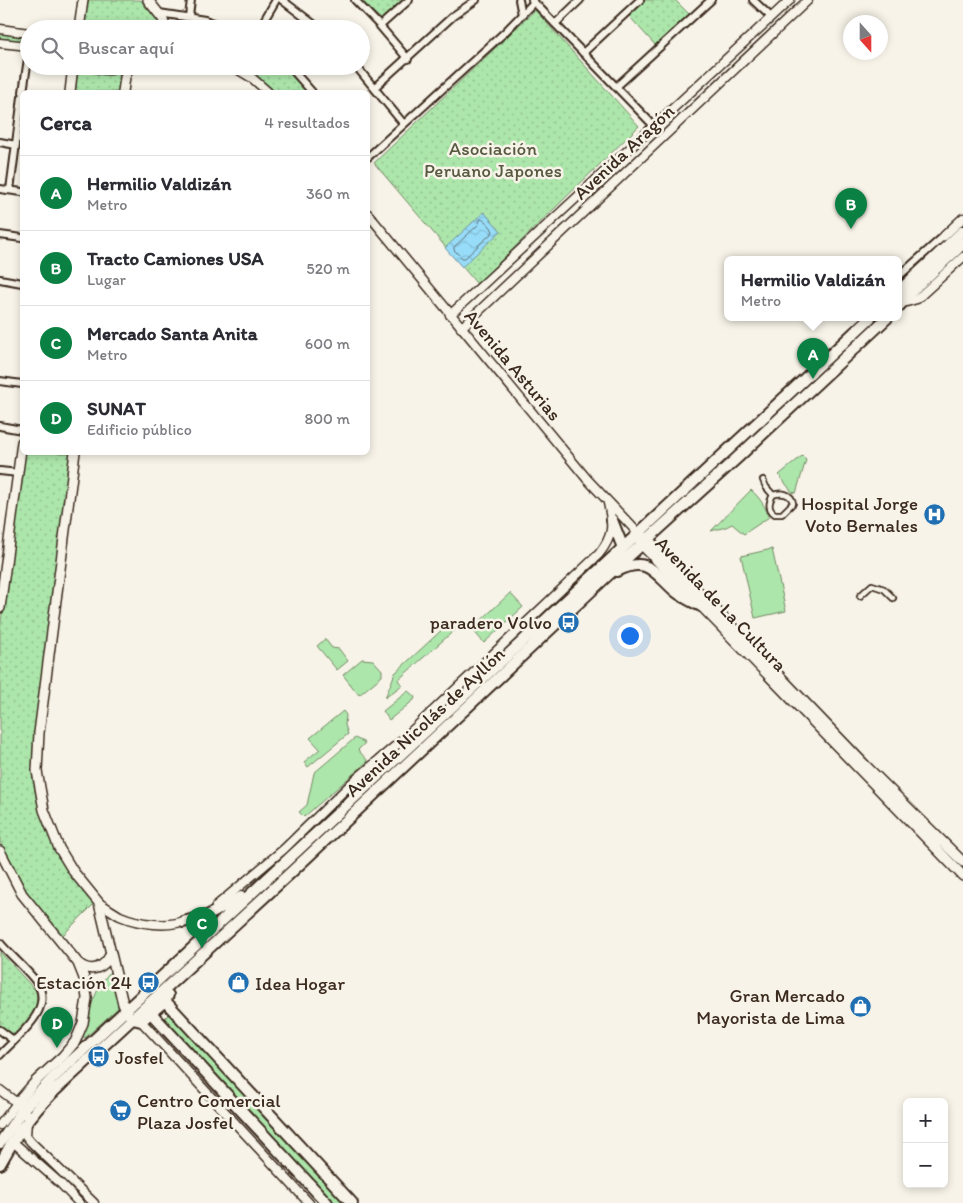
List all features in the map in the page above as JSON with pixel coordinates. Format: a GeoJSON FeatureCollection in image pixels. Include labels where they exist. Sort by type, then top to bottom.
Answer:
{"type":"FeatureCollection","features":[{"type":"Feature","properties":{"kind":"main road"},"geometry":{"type":"LineString","coordinates":[[80,20],[83,0]]}},
{"type":"Feature","properties":{"kind":"main road"},"geometry":{"type":"LineString","coordinates":[[148,0],[163,20]]}},
{"type":"Feature","properties":{"kind":"main road"},"geometry":{"type":"LineString","coordinates":[[70,90],[72,75]]}},
{"type":"Feature","properties":{"kind":"main road"},"geometry":{"type":"LineString","coordinates":[[123,90],[126,75]]}},
{"type":"Feature","properties":{"kind":"main road"},"geometry":{"type":"LineString","coordinates":[[902,288],[963,231]]}},
{"type":"Feature","properties":{"kind":"main road"},"geometry":{"type":"LineString","coordinates":[[902,303],[916,287],[963,244]]}},
{"type":"Feature","properties":{"kind":"main road","name":"Avenida Nicolás de Ayllón"},"geometry":{"type":"LineString","coordinates":[[0,1164],[15,1144],[23,1110],[52,1093],[607,576],[642,539],[867,321]]}},
{"type":"Feature","properties":{"kind":"main road","name":"Avenida Nicolás de Ayllón"},"geometry":{"type":"LineString","coordinates":[[133,1017],[261,885],[623,548],[642,539],[737,458],[884,321]]}},
{"type":"Feature","properties":{"kind":"main road"},"geometry":{"type":"LineString","coordinates":[[0,608],[20,455]]}},
{"type":"Feature","properties":{"kind":"main road"},"geometry":{"type":"LineString","coordinates":[[75,455],[39,733],[37,771],[44,810],[59,848],[73,871],[99,904],[120,995],[133,1017],[151,1013],[165,1001],[178,977]]}},
{"type":"Feature","properties":{"kind":"main road"},"geometry":{"type":"LineString","coordinates":[[612,520],[623,548]]}},
{"type":"Feature","properties":{"kind":"main road","name":"Avenida de La Cultura"},"geometry":{"type":"LineString","coordinates":[[642,539],[701,606],[963,862]]}},
{"type":"Feature","properties":{"kind":"main road","name":"Avenida de La Cultura"},"geometry":{"type":"LineString","coordinates":[[642,539],[748,641],[799,703],[963,876]]}},
{"type":"Feature","properties":{"kind":"main road"},"geometry":{"type":"LineString","coordinates":[[607,576],[633,564],[648,566],[683,597],[701,606]]}},
{"type":"Feature","properties":{"kind":"main road"},"geometry":{"type":"LineString","coordinates":[[1,855],[22,894],[83,967],[97,969],[104,965],[111,953]]}},
{"type":"Feature","properties":{"kind":"main road"},"geometry":{"type":"LineString","coordinates":[[183,922],[207,916],[220,910],[261,885]]}},
{"type":"Feature","properties":{"kind":"main road","name":"Avenida Nicolás de Ayllón"},"geometry":{"type":"LineString","coordinates":[[0,1143],[72,1047],[83,1023],[87,1004],[85,984],[78,962]]}},
{"type":"Feature","properties":{"kind":"main road"},"geometry":{"type":"LineString","coordinates":[[165,1001],[352,1203]]}},
{"type":"Feature","properties":{"kind":"main road"},"geometry":{"type":"LineString","coordinates":[[151,1013],[327,1203]]}},
{"type":"Feature","properties":{"kind":"street"},"geometry":{"type":"LineString","coordinates":[[189,16],[191,0]]}},
{"type":"Feature","properties":{"kind":"street"},"geometry":{"type":"LineString","coordinates":[[264,20],[276,0]]}},
{"type":"Feature","properties":{"kind":"street"},"geometry":{"type":"LineString","coordinates":[[282,0],[308,20]]}},
{"type":"Feature","properties":{"kind":"street"},"geometry":{"type":"LineString","coordinates":[[355,0],[408,58]]}},
{"type":"Feature","properties":{"kind":"street"},"geometry":{"type":"LineString","coordinates":[[380,26],[409,0]]}},
{"type":"Feature","properties":{"kind":"street"},"geometry":{"type":"LineString","coordinates":[[375,87],[453,16],[476,0]]}},
{"type":"Feature","properties":{"kind":"street"},"geometry":{"type":"LineString","coordinates":[[519,0],[522,14]]}},
{"type":"Feature","properties":{"kind":"street"},"geometry":{"type":"LineString","coordinates":[[555,24],[580,0]]}},
{"type":"Feature","properties":{"kind":"street"},"geometry":{"type":"LineString","coordinates":[[583,53],[640,0]]}},
{"type":"Feature","properties":{"kind":"street"},"geometry":{"type":"LineString","coordinates":[[616,87],[711,0]]}},
{"type":"Feature","properties":{"kind":"street"},"geometry":{"type":"LineString","coordinates":[[753,0],[771,17]]}},
{"type":"Feature","properties":{"kind":"street","name":"Avenida Aragón"},"geometry":{"type":"LineString","coordinates":[[450,315],[790,0]]}},
{"type":"Feature","properties":{"kind":"street","name":"Avenida Aragón"},"geometry":{"type":"LineString","coordinates":[[461,328],[808,0]]}},
{"type":"Feature","properties":{"kind":"street"},"geometry":{"type":"LineString","coordinates":[[370,155],[505,32],[533,1],[654,126]]}},
{"type":"Feature","properties":{"kind":"street"},"geometry":{"type":"LineString","coordinates":[[159,13],[206,20]]}},
{"type":"Feature","properties":{"kind":"street"},"geometry":{"type":"LineString","coordinates":[[0,29],[20,32]]}},
{"type":"Feature","properties":{"kind":"street"},"geometry":{"type":"LineString","coordinates":[[0,43],[20,45]]}},
{"type":"Feature","properties":{"kind":"street"},"geometry":{"type":"LineString","coordinates":[[23,90],[26,75]]}},
{"type":"Feature","properties":{"kind":"street"},"geometry":{"type":"LineString","coordinates":[[247,75],[266,90]]}},
{"type":"Feature","properties":{"kind":"street"},"geometry":{"type":"LineString","coordinates":[[297,75],[310,90]]}},
{"type":"Feature","properties":{"kind":"street"},"geometry":{"type":"LineString","coordinates":[[364,75],[403,123]]}},
{"type":"Feature","properties":{"kind":"street"},"geometry":{"type":"LineString","coordinates":[[10,190],[20,113]]}},
{"type":"Feature","properties":{"kind":"street"},"geometry":{"type":"LineString","coordinates":[[0,142],[16,145]]}},
{"type":"Feature","properties":{"kind":"street"},"geometry":{"type":"LineString","coordinates":[[0,188],[20,192]]}},
{"type":"Feature","properties":{"kind":"street","name":"Avenida Asturias"},"geometry":{"type":"LineString","coordinates":[[370,216],[608,503],[642,539]]}},
{"type":"Feature","properties":{"kind":"street"},"geometry":{"type":"LineString","coordinates":[[902,273],[963,218]]}},
{"type":"Feature","properties":{"kind":"street"},"geometry":{"type":"LineString","coordinates":[[0,234],[20,238]]}},
{"type":"Feature","properties":{"kind":"street"},"geometry":{"type":"LineString","coordinates":[[902,304],[917,300],[963,257]]}},
{"type":"Feature","properties":{"kind":"street"},"geometry":{"type":"LineString","coordinates":[[0,279],[20,283]]}},
{"type":"Feature","properties":{"kind":"street"},"geometry":{"type":"LineString","coordinates":[[0,381],[20,384]]}},
{"type":"Feature","properties":{"kind":"street"},"geometry":{"type":"LineString","coordinates":[[0,426],[20,430]]}},
{"type":"Feature","properties":{"kind":"street"},"geometry":{"type":"LineString","coordinates":[[0,471],[18,473]]}},
{"type":"Feature","properties":{"kind":"street"},"geometry":{"type":"LineString","coordinates":[[763,480],[773,495]]}},
{"type":"Feature","properties":{"kind":"street"},"geometry":{"type":"LineString","coordinates":[[784,493],[790,497],[793,503],[782,514],[775,514],[772,512],[769,503],[773,495],[784,493]]}},
{"type":"Feature","properties":{"kind":"street"},"geometry":{"type":"LineString","coordinates":[[608,503],[612,520]]}},
{"type":"Feature","properties":{"kind":"street","name":"Avenida Nicolás de Ayllón"},"geometry":{"type":"LineString","coordinates":[[183,922],[205,913],[222,902],[284,849],[355,780],[407,735],[599,554],[607,544],[612,520]]}},
{"type":"Feature","properties":{"kind":"street"},"geometry":{"type":"LineString","coordinates":[[860,596],[872,585],[884,589],[893,598]]}},
{"type":"Feature","properties":{"kind":"street"},"geometry":{"type":"LineString","coordinates":[[99,904],[120,916],[137,921],[152,923],[183,922]]}},
{"type":"Feature","properties":{"kind":"street"},"geometry":{"type":"LineString","coordinates":[[0,943],[36,982],[41,990],[42,1003],[38,1012],[25,1029],[0,1055]]}},
{"type":"Feature","properties":{"kind":"street"},"geometry":{"type":"LineString","coordinates":[[133,1017],[309,1203]]}},
{"type":"Feature","properties":{"kind":"street"},"geometry":{"type":"LineString","coordinates":[[0,1030],[13,1040]]}},
{"type":"Feature","properties":{"kind":"street"},"geometry":{"type":"LineString","coordinates":[[0,1090],[23,1110],[26,1136],[94,1203]]}},
{"type":"Feature","properties":{"kind":"street","name":"Avenida Nicolás de Ayllón"},"geometry":{"type":"LineString","coordinates":[[0,1125],[23,1110]]}},
{"type":"Feature","properties":{"kind":"street"},"geometry":{"type":"LineString","coordinates":[[26,1136],[15,1144],[61,1184],[79,1203]]}},
{"type":"Feature","properties":{"kind":"green space"},"geometry":{"type":"Polygon","coordinates":[[[86,0],[141,0],[147,9],[157,16],[159,20],[83,20],[86,0]]]}},
{"type":"Feature","properties":{"kind":"green space"},"geometry":{"type":"Polygon","coordinates":[[[360,0],[403,0],[382,20],[360,0]]]}},
{"type":"Feature","properties":{"kind":"green space"},"geometry":{"type":"Polygon","coordinates":[[[646,0],[675,0],[689,14],[656,46],[629,16],[646,0]]]}},
{"type":"Feature","properties":{"kind":"green space","name":"Asociación Peruano Japones"},"geometry":{"type":"Polygon","coordinates":[[[535,10],[639,126],[477,284],[374,163],[535,10]]]}},
{"type":"Feature","properties":{"kind":"green space"},"geometry":{"type":"Polygon","coordinates":[[[0,33],[20,36],[20,43],[0,40],[0,33]]]}},
{"type":"Feature","properties":{"kind":"green space"},"geometry":{"type":"Polygon","coordinates":[[[77,75],[123,75],[121,90],[75,90],[77,75]]]}},
{"type":"Feature","properties":{"kind":"green space"},"geometry":{"type":"Polygon","coordinates":[[[253,75],[294,75],[307,90],[272,90],[253,75]]]}},
{"type":"Feature","properties":{"kind":"green space"},"geometry":{"type":"Polygon","coordinates":[[[24,455],[75,455],[33,748],[35,788],[44,825],[62,861],[94,904],[61,937],[34,904],[18,880],[0,842],[0,629],[24,455]]]}},
{"type":"Feature","properties":{"kind":"green space"},"geometry":{"type":"Polygon","coordinates":[[[802,456],[806,460],[796,493],[792,492],[779,475],[802,456]]]}},
{"type":"Feature","properties":{"kind":"green space"},"geometry":{"type":"Polygon","coordinates":[[[751,490],[762,502],[769,517],[744,534],[732,524],[711,531],[751,490]]]}},
{"type":"Feature","properties":{"kind":"green space"},"geometry":{"type":"Polygon","coordinates":[[[772,549],[786,611],[755,618],[741,556],[772,549]]]}},
{"type":"Feature","properties":{"kind":"green space"},"geometry":{"type":"Polygon","coordinates":[[[510,593],[523,607],[484,643],[472,629],[510,593]]]}},
{"type":"Feature","properties":{"kind":"green space"},"geometry":{"type":"Polygon","coordinates":[[[456,624],[457,628],[398,680],[402,685],[385,698],[395,673],[445,627],[456,624]]]}},
{"type":"Feature","properties":{"kind":"green space"},"geometry":{"type":"Polygon","coordinates":[[[325,639],[332,648],[339,649],[348,661],[337,670],[317,646],[325,639]]]}},
{"type":"Feature","properties":{"kind":"green space"},"geometry":{"type":"Polygon","coordinates":[[[362,659],[373,660],[382,670],[382,676],[359,695],[343,675],[362,659]]]}},
{"type":"Feature","properties":{"kind":"green space"},"geometry":{"type":"Polygon","coordinates":[[[408,691],[415,697],[414,700],[389,720],[383,711],[408,691]]]}},
{"type":"Feature","properties":{"kind":"green space"},"geometry":{"type":"Polygon","coordinates":[[[343,711],[346,715],[345,725],[348,734],[308,767],[304,762],[320,749],[310,738],[343,711]]]}},
{"type":"Feature","properties":{"kind":"green space"},"geometry":{"type":"Polygon","coordinates":[[[355,738],[365,743],[358,750],[368,761],[304,817],[299,812],[307,805],[314,773],[355,738]]]}},
{"type":"Feature","properties":{"kind":"green space"},"geometry":{"type":"Polygon","coordinates":[[[0,952],[36,991],[36,1004],[31,1015],[14,1035],[0,1025],[0,952]]]}},
{"type":"Feature","properties":{"kind":"green space"},"geometry":{"type":"Polygon","coordinates":[[[112,970],[118,1008],[85,1038],[82,1035],[93,1000],[106,976],[112,970]]]}},
{"type":"Feature","properties":{"kind":"green space"},"geometry":{"type":"Polygon","coordinates":[[[170,1014],[346,1203],[335,1203],[163,1019],[170,1014]]]}},
{"type":"Feature","properties":{"kind":"water"},"geometry":{"type":"Polygon","coordinates":[[[484,212],[501,231],[462,267],[445,248],[484,212]]]}},
{"type":"Feature","properties":{"kind":"place","name":"Tracto Camiones USA"},"geometry":{"type":"Point","coordinates":[851,229]}},
{"type":"Feature","properties":{"kind":"place","name":"Hermilio Valdizán"},"geometry":{"type":"Point","coordinates":[813,379]}},
{"type":"Feature","properties":{"kind":"place","name":"Hospital Jorge Voto Bernales"},"geometry":{"type":"Point","coordinates":[934,514]}},
{"type":"Feature","properties":{"kind":"place","name":"paradero Volvo"},"geometry":{"type":"Point","coordinates":[568,622]}},
{"type":"Feature","properties":{"kind":"place","name":"Mercado Santa Anita"},"geometry":{"type":"Point","coordinates":[202,948]}},
{"type":"Feature","properties":{"kind":"place","name":"Estación 24"},"geometry":{"type":"Point","coordinates":[148,982]}},
{"type":"Feature","properties":{"kind":"place","name":"Idea Hogar"},"geometry":{"type":"Point","coordinates":[239,983]}},
{"type":"Feature","properties":{"kind":"place","name":"Gran Mercado Mayorista de Lima"},"geometry":{"type":"Point","coordinates":[861,1006]}},
{"type":"Feature","properties":{"kind":"place","name":"SUNAT"},"geometry":{"type":"Point","coordinates":[57,1048]}},
{"type":"Feature","properties":{"kind":"place","name":"Josfel"},"geometry":{"type":"Point","coordinates":[99,1057]}},
{"type":"Feature","properties":{"kind":"place","name":"Centro Comercial Plaza Josfel"},"geometry":{"type":"Point","coordinates":[121,1111]}}]}
